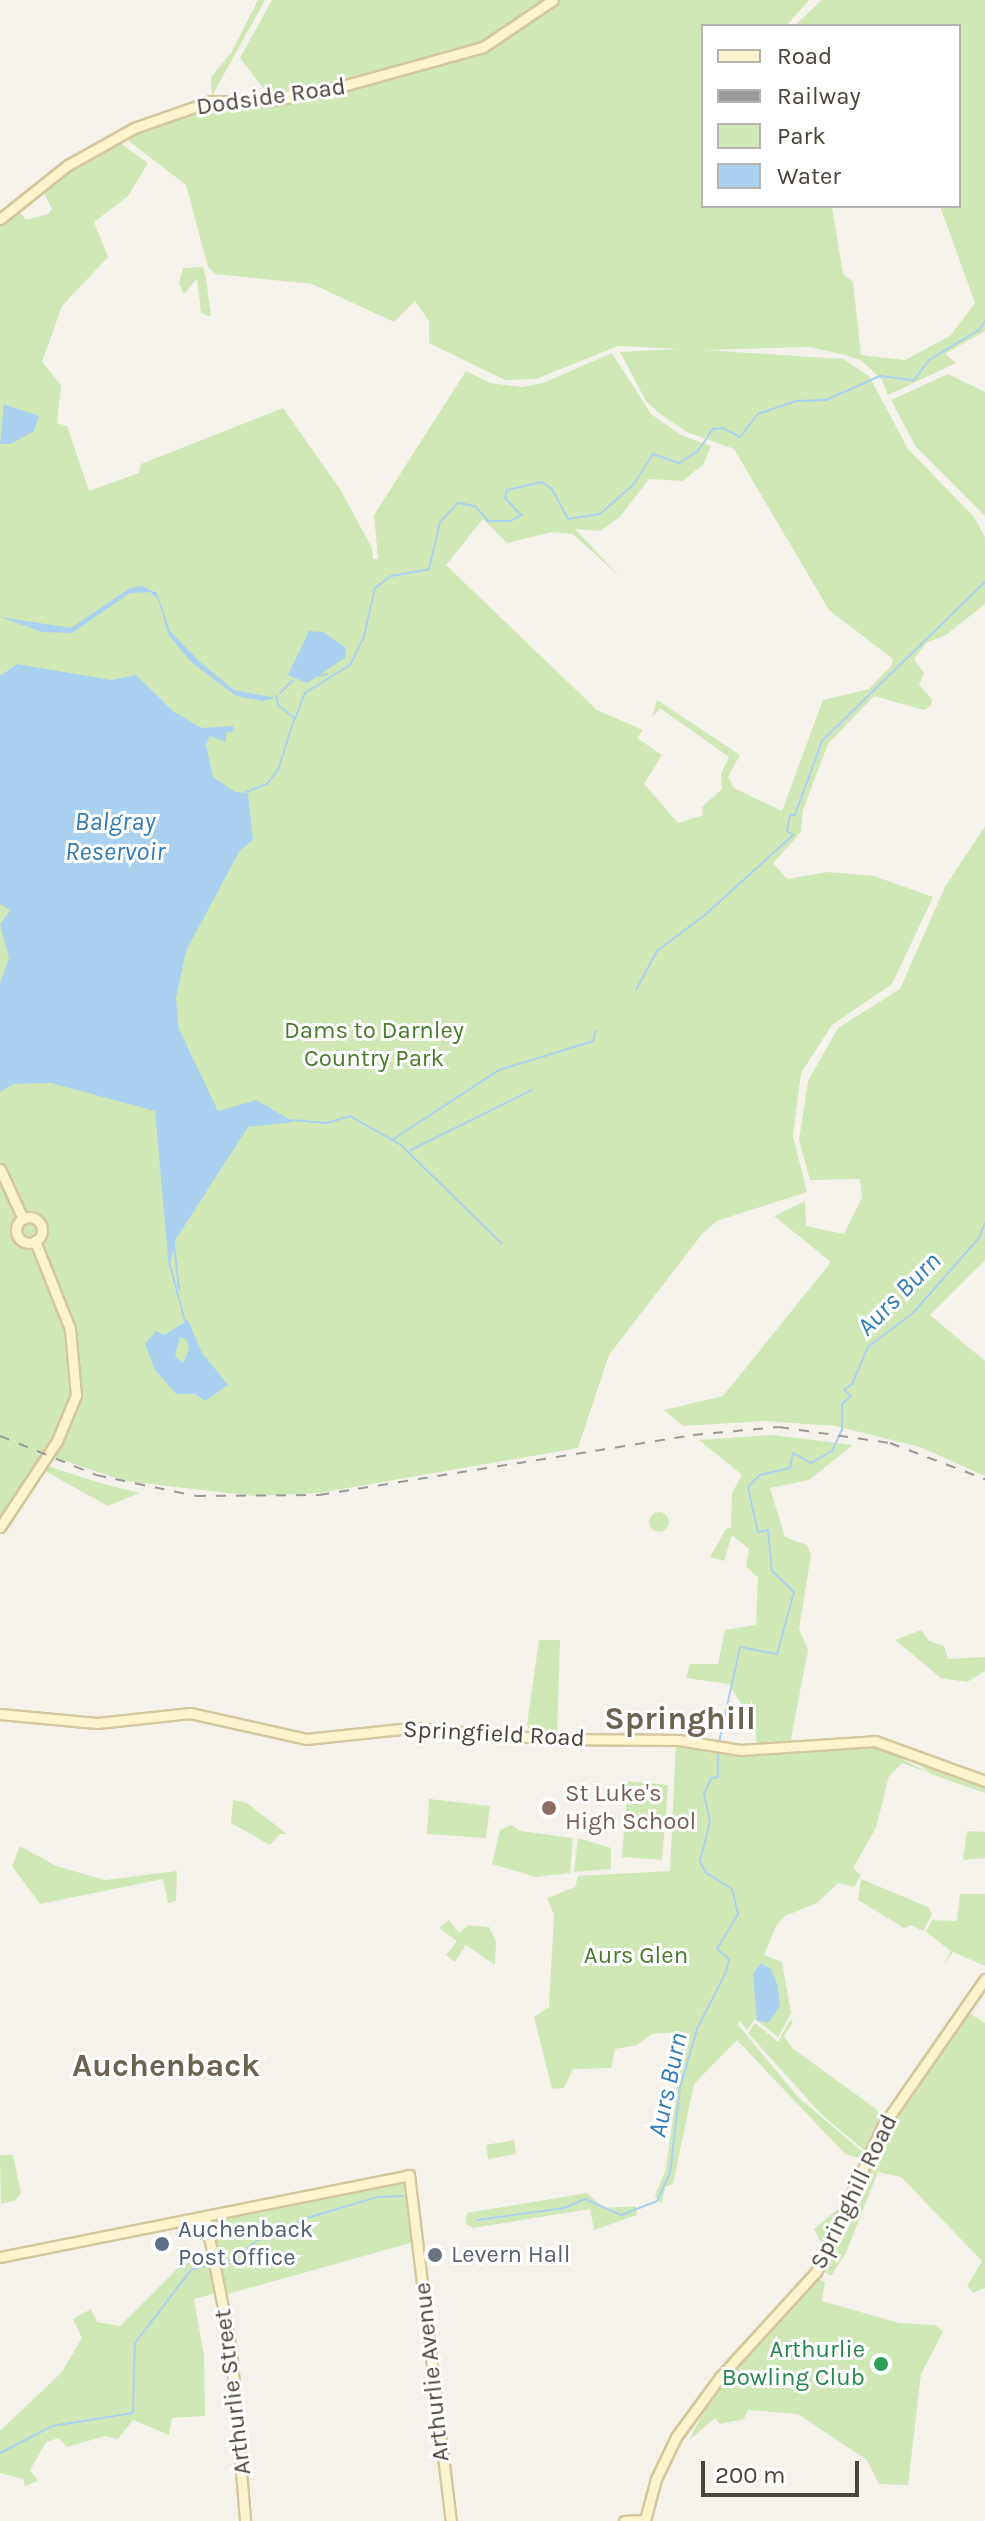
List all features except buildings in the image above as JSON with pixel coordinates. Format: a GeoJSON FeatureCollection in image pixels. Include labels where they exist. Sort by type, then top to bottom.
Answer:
{"type":"FeatureCollection","features":[{"type":"Feature","properties":{"kind":"street","name":"Dodside Road"},"geometry":{"type":"LineString","coordinates":[[0,219],[68,165],[134,128],[211,101],[268,101],[321,92],[483,47],[553,0]]}},
{"type":"Feature","properties":{"kind":"street"},"geometry":{"type":"LineString","coordinates":[[0,1169],[23,1219],[40,1224],[35,1241],[70,1329],[76,1395],[54,1446],[0,1527]]}},
{"type":"Feature","properties":{"kind":"street"},"geometry":{"type":"LineString","coordinates":[[23,1219],[17,1225],[19,1238],[35,1241]]}},
{"type":"Feature","properties":{"kind":"street","name":"Springfield Road"},"geometry":{"type":"LineString","coordinates":[[0,1714],[97,1723],[190,1713],[306,1739],[410,1728],[774,1750],[884,1742],[985,1781]]}},
{"type":"Feature","properties":{"kind":"street","name":"Springhill Road"},"geometry":{"type":"LineString","coordinates":[[645,2520],[656,2479],[676,2437],[720,2377],[816,2272],[880,2131],[985,1979]]}},
{"type":"Feature","properties":{"kind":"street","name":"Arthurlie Avenue"},"geometry":{"type":"LineString","coordinates":[[205,2216],[409,2175],[451,2521]]}},
{"type":"Feature","properties":{"kind":"street"},"geometry":{"type":"LineString","coordinates":[[0,2257],[205,2216]]}},
{"type":"Feature","properties":{"kind":"street","name":"Arthurlie Street"},"geometry":{"type":"LineString","coordinates":[[205,2216],[231,2349],[245,2521]]}},
{"type":"Feature","properties":{"kind":"street"},"geometry":{"type":"LineString","coordinates":[[624,2521],[645,2520]]}},
{"type":"Feature","properties":{"kind":"green space"},"geometry":{"type":"Polygon","coordinates":[[[258,0],[265,0],[212,96],[211,77],[231,53],[258,0]]]}},
{"type":"Feature","properties":{"kind":"green space"},"geometry":{"type":"Polygon","coordinates":[[[272,0],[546,0],[491,40],[346,83],[270,97],[240,58],[272,0]]]}},
{"type":"Feature","properties":{"kind":"green space","name":"Dams to Darnley Country Park"},"geometry":{"type":"Polygon","coordinates":[[[558,0],[809,0],[788,24],[701,24],[701,208],[832,208],[843,274],[853,282],[861,355],[905,360],[950,336],[975,303],[941,208],[961,208],[961,24],[796,24],[822,0],[985,0],[985,331],[945,354],[956,363],[888,395],[882,380],[861,360],[841,354],[809,347],[704,350],[843,359],[869,376],[908,449],[974,517],[985,537],[985,604],[946,635],[926,643],[914,659],[924,673],[919,685],[932,699],[931,706],[924,710],[874,696],[828,744],[803,810],[801,832],[773,863],[787,879],[828,872],[874,876],[933,897],[892,984],[832,1025],[801,1073],[793,1136],[807,1192],[717,1221],[702,1234],[609,1355],[578,1448],[319,1493],[254,1496],[125,1481],[44,1454],[0,1519],[0,222],[18,210],[26,220],[48,214],[52,209],[43,191],[116,140],[148,163],[128,196],[94,222],[108,257],[62,306],[42,362],[61,385],[57,423],[67,426],[89,491],[139,473],[141,464],[283,408],[340,489],[372,548],[373,559],[378,559],[374,515],[466,371],[490,383],[522,387],[543,383],[612,353],[651,414],[681,435],[711,446],[703,465],[682,481],[649,479],[620,517],[600,531],[575,529],[620,577],[573,534],[552,532],[507,543],[483,519],[446,565],[597,710],[643,730],[637,738],[662,755],[644,784],[678,823],[703,815],[702,807],[722,789],[721,774],[729,757],[660,708],[652,717],[657,700],[740,755],[728,777],[734,788],[782,811],[823,700],[869,689],[891,666],[893,659],[829,610],[734,449],[687,432],[660,414],[646,401],[620,352],[679,349],[618,346],[536,379],[505,380],[429,343],[429,321],[415,301],[394,322],[312,284],[215,274],[208,267],[186,185],[125,138],[202,106],[332,94],[490,48],[558,0]]]}},
{"type":"Feature","properties":{"kind":"green space"},"geometry":{"type":"Polygon","coordinates":[[[203,267],[211,317],[201,313],[197,279],[184,294],[179,283],[183,268],[203,267]]]}},
{"type":"Feature","properties":{"kind":"green space"},"geometry":{"type":"Polygon","coordinates":[[[948,374],[985,392],[985,516],[916,447],[891,400],[948,374]]]}},
{"type":"Feature","properties":{"kind":"green space"},"geometry":{"type":"Polygon","coordinates":[[[985,826],[985,1260],[930,1315],[985,1361],[985,1476],[920,1447],[835,1426],[764,1421],[683,1426],[664,1410],[723,1396],[831,1262],[774,1216],[805,1201],[806,1226],[844,1234],[862,1198],[860,1179],[810,1180],[799,1140],[808,1081],[838,1028],[900,989],[945,887],[985,826]]]}},
{"type":"Feature","properties":{"kind":"green space"},"geometry":{"type":"Polygon","coordinates":[[[773,1435],[853,1445],[809,1480],[770,1488],[785,1537],[807,1545],[811,1555],[799,1629],[808,1650],[790,1744],[757,1746],[752,1699],[748,1715],[729,1684],[686,1678],[690,1664],[718,1664],[725,1630],[756,1625],[758,1577],[746,1567],[749,1549],[732,1535],[724,1561],[710,1557],[726,1529],[731,1528],[732,1493],[742,1475],[699,1440],[773,1435]]]}},
{"type":"Feature","properties":{"kind":"green space"},"geometry":{"type":"Polygon","coordinates":[[[48,1466],[139,1493],[108,1506],[45,1471],[48,1466]]]}},
{"type":"Feature","properties":{"kind":"green space"},"geometry":{"type":"Polygon","coordinates":[[[659,1512],[666,1515],[669,1522],[666,1529],[659,1532],[652,1529],[649,1522],[652,1515],[659,1512]]]}},
{"type":"Feature","properties":{"kind":"green space"},"geometry":{"type":"Polygon","coordinates":[[[921,1630],[929,1641],[944,1646],[948,1659],[985,1657],[985,1671],[967,1682],[941,1678],[895,1640],[921,1630]]]}},
{"type":"Feature","properties":{"kind":"green space"},"geometry":{"type":"Polygon","coordinates":[[[539,1640],[560,1640],[557,1735],[529,1731],[527,1724],[539,1640]]]}},
{"type":"Feature","properties":{"kind":"green space","name":"Aurs Glen"},"geometry":{"type":"Polygon","coordinates":[[[676,1743],[746,1754],[883,1746],[903,1753],[902,1759],[929,1773],[902,1763],[889,1776],[876,1828],[853,1868],[861,1875],[854,1887],[838,1883],[817,1903],[785,1916],[776,1926],[764,1955],[782,1962],[791,2013],[778,2037],[755,2019],[747,2030],[739,2020],[738,2025],[799,2098],[870,2158],[887,2125],[969,2013],[985,2023],[985,2288],[973,2293],[967,2286],[982,2261],[901,2177],[878,2172],[846,2253],[831,2276],[817,2267],[825,2250],[814,2229],[845,2203],[860,2158],[845,2154],[737,2040],[694,2084],[673,2184],[665,2187],[662,2204],[655,2196],[666,2169],[683,2042],[677,2032],[652,2034],[637,2045],[615,2049],[611,2068],[573,2069],[564,2088],[552,2089],[534,2017],[549,2007],[554,1915],[547,1898],[575,1887],[578,1876],[670,1871],[676,1743]]]}},
{"type":"Feature","properties":{"kind":"green space"},"geometry":{"type":"Polygon","coordinates":[[[906,1754],[985,1786],[985,1793],[931,1774],[906,1754]]]}},
{"type":"Feature","properties":{"kind":"green space"},"geometry":{"type":"Polygon","coordinates":[[[628,1781],[668,1785],[662,1860],[622,1857],[628,1781]]]}},
{"type":"Feature","properties":{"kind":"green space"},"geometry":{"type":"Polygon","coordinates":[[[429,1799],[490,1806],[486,1838],[427,1834],[429,1799]]]}},
{"type":"Feature","properties":{"kind":"green space"},"geometry":{"type":"Polygon","coordinates":[[[233,1800],[247,1803],[287,1834],[280,1834],[270,1845],[231,1823],[233,1800]]]}},
{"type":"Feature","properties":{"kind":"green space"},"geometry":{"type":"Polygon","coordinates":[[[511,1825],[520,1831],[573,1838],[570,1873],[536,1877],[492,1864],[500,1830],[511,1825]]]}},
{"type":"Feature","properties":{"kind":"green space"},"geometry":{"type":"Polygon","coordinates":[[[967,1831],[985,1832],[985,1858],[963,1860],[967,1831]]]}},
{"type":"Feature","properties":{"kind":"green space"},"geometry":{"type":"Polygon","coordinates":[[[578,1838],[611,1848],[611,1869],[574,1872],[578,1838]]]}},
{"type":"Feature","properties":{"kind":"green space"},"geometry":{"type":"Polygon","coordinates":[[[20,1846],[56,1866],[105,1880],[177,1871],[176,1901],[168,1903],[163,1879],[40,1904],[12,1866],[20,1846]]]}},
{"type":"Feature","properties":{"kind":"green space"},"geometry":{"type":"Polygon","coordinates":[[[861,1879],[928,1907],[932,1914],[923,1931],[911,1925],[904,1928],[858,1900],[861,1879]]]}},
{"type":"Feature","properties":{"kind":"green space"},"geometry":{"type":"Polygon","coordinates":[[[960,1894],[985,1894],[985,1966],[953,1952],[943,1966],[951,1951],[926,1932],[932,1920],[957,1921],[960,1894]]]}},
{"type":"Feature","properties":{"kind":"green space"},"geometry":{"type":"Polygon","coordinates":[[[449,1920],[459,1933],[469,1925],[489,1927],[496,1941],[495,1965],[466,1945],[455,1962],[446,1955],[457,1941],[439,1928],[449,1920]]]}},
{"type":"Feature","properties":{"kind":"green space"},"geometry":{"type":"Polygon","coordinates":[[[790,2020],[793,2022],[784,2036],[792,2048],[883,2114],[865,2151],[821,2114],[748,2033],[755,2023],[778,2042],[790,2020]]]}},
{"type":"Feature","properties":{"kind":"green space"},"geometry":{"type":"Polygon","coordinates":[[[514,2140],[516,2154],[488,2159],[486,2145],[514,2140]]]}},
{"type":"Feature","properties":{"kind":"green space"},"geometry":{"type":"Polygon","coordinates":[[[0,2155],[13,2155],[21,2193],[16,2200],[1,2204],[0,2155]]]}},
{"type":"Feature","properties":{"kind":"green space"},"geometry":{"type":"Polygon","coordinates":[[[406,2179],[414,2242],[224,2295],[211,2222],[406,2179]]]}},
{"type":"Feature","properties":{"kind":"green space"},"geometry":{"type":"Polygon","coordinates":[[[587,2193],[604,2208],[636,2206],[637,2215],[594,2230],[590,2209],[473,2228],[466,2224],[467,2213],[587,2193]]]}},
{"type":"Feature","properties":{"kind":"green space"},"geometry":{"type":"Polygon","coordinates":[[[208,2259],[216,2293],[194,2299],[204,2356],[205,2416],[172,2418],[169,2435],[133,2420],[118,2439],[105,2436],[67,2447],[59,2438],[46,2442],[30,2470],[38,2481],[25,2486],[23,2479],[0,2473],[0,2431],[62,2372],[82,2338],[73,2319],[91,2309],[97,2322],[120,2326],[182,2264],[208,2259]]]}},
{"type":"Feature","properties":{"kind":"green space"},"geometry":{"type":"Polygon","coordinates":[[[818,2279],[825,2282],[822,2301],[899,2323],[935,2325],[943,2332],[921,2374],[908,2485],[879,2484],[867,2460],[798,2414],[748,2410],[744,2419],[720,2424],[715,2418],[689,2440],[713,2394],[818,2279]]]}},
{"type":"Feature","properties":{"kind":"water"},"geometry":{"type":"Polygon","coordinates":[[[4,404],[39,416],[34,431],[11,444],[0,444],[4,404]]]}},
{"type":"Feature","properties":{"kind":"water"},"geometry":{"type":"Polygon","coordinates":[[[142,586],[157,593],[170,631],[200,662],[234,690],[276,698],[263,701],[236,696],[191,662],[168,634],[158,599],[150,592],[130,593],[72,633],[42,632],[0,617],[71,628],[130,588],[142,586]]]}},
{"type":"Feature","properties":{"kind":"water"},"geometry":{"type":"Polygon","coordinates":[[[309,631],[323,632],[345,647],[346,657],[307,683],[288,675],[309,631]]]}},
{"type":"Feature","properties":{"kind":"water","name":"Balgray Reservoir"},"geometry":{"type":"Polygon","coordinates":[[[17,664],[111,680],[136,675],[174,712],[202,728],[233,726],[234,731],[226,733],[226,742],[210,736],[206,745],[213,777],[235,792],[248,793],[253,840],[240,850],[186,951],[176,998],[179,1029],[218,1111],[256,1100],[294,1122],[248,1127],[176,1239],[169,1268],[155,1111],[51,1083],[13,1084],[0,1092],[0,983],[9,958],[0,925],[10,910],[0,904],[0,676],[17,664]]]}},
{"type":"Feature","properties":{"kind":"water"},"geometry":{"type":"Polygon","coordinates":[[[188,1320],[202,1353],[228,1385],[205,1401],[195,1394],[176,1394],[155,1370],[145,1344],[156,1331],[164,1335],[188,1320]],[[180,1337],[175,1356],[183,1363],[189,1349],[187,1340],[180,1337]]]}},
{"type":"Feature","properties":{"kind":"water"},"geometry":{"type":"Polygon","coordinates":[[[761,1963],[771,1969],[778,1986],[780,2006],[769,2022],[757,2021],[753,1974],[761,1963]]]}},
{"type":"Feature","properties":{"kind":"waterway"},"geometry":{"type":"LineString","coordinates":[[276,696],[278,705],[295,719],[305,693],[350,665],[364,636],[375,588],[391,576],[429,569],[440,522],[458,503],[475,506],[488,521],[511,521],[521,515],[505,498],[507,490],[542,482],[552,489],[568,519],[600,514],[634,484],[653,454],[679,463],[698,451],[713,429],[723,428],[740,437],[758,414],[796,401],[826,400],[880,376],[914,380],[929,360],[979,330],[985,321]]}},
{"type":"Feature","properties":{"kind":"waterway"},"geometry":{"type":"LineString","coordinates":[[636,990],[657,951],[706,914],[793,835],[787,831],[790,815],[795,815],[822,741],[985,582]]}},
{"type":"Feature","properties":{"kind":"waterway"},"geometry":{"type":"LineString","coordinates":[[319,676],[328,674]]}},
{"type":"Feature","properties":{"kind":"waterway"},"geometry":{"type":"LineString","coordinates":[[280,693],[293,680]]}},
{"type":"Feature","properties":{"kind":"waterway"},"geometry":{"type":"LineString","coordinates":[[246,792],[267,784],[278,770],[294,720]]}},
{"type":"Feature","properties":{"kind":"waterway"},"geometry":{"type":"LineString","coordinates":[[392,1140],[499,1070],[593,1041],[596,1030]]}},
{"type":"Feature","properties":{"kind":"waterway"},"geometry":{"type":"LineString","coordinates":[[411,1150],[532,1090]]}},
{"type":"Feature","properties":{"kind":"waterway"},"geometry":{"type":"LineString","coordinates":[[292,1120],[327,1123],[350,1116],[401,1145],[502,1244]]}},
{"type":"Feature","properties":{"kind":"waterway","name":"Aurs Burn"},"geometry":{"type":"LineString","coordinates":[[719,1742],[740,1647],[777,1654],[794,1592],[772,1571],[768,1530],[758,1532],[748,1487],[760,1475],[790,1468],[793,1453],[811,1463],[832,1451],[842,1430],[842,1404],[851,1396],[844,1390],[852,1384],[868,1347],[913,1313],[979,1238],[985,1223]]}},
{"type":"Feature","properties":{"kind":"waterway"},"geometry":{"type":"LineString","coordinates":[[174,1245],[179,1289]]}},
{"type":"Feature","properties":{"kind":"waterway"},"geometry":{"type":"LineString","coordinates":[[170,1265],[185,1321]]}},
{"type":"Feature","properties":{"kind":"waterway","name":"Aurs Burn"},"geometry":{"type":"LineString","coordinates":[[477,2220],[564,2208],[585,2199],[621,2215],[657,2201],[670,2173],[680,2088],[697,2029],[726,1972],[729,1959],[717,1949],[738,1914],[732,1889],[706,1873],[700,1861],[710,1822],[704,1794],[711,1778],[718,1777],[718,1749]]}},
{"type":"Feature","properties":{"kind":"waterway","name":"Aurs Burn"},"geometry":{"type":"LineString","coordinates":[[219,2261],[233,2260],[258,2240],[288,2234],[300,2220],[377,2197],[403,2196]]}},
{"type":"Feature","properties":{"kind":"waterway","name":"Aurs Burn"},"geometry":{"type":"LineString","coordinates":[[0,2453],[52,2426],[133,2413],[135,2343],[191,2270],[209,2265]]}},
{"type":"Feature","properties":{"kind":"railway"},"geometry":{"type":"LineString","coordinates":[[0,1436],[96,1475],[196,1496],[319,1495],[693,1435],[779,1427],[890,1443],[985,1479]]}},
{"type":"Feature","properties":{"kind":"place","name":"St Luke's High School"},"geometry":{"type":"Point","coordinates":[549,1808]}},
{"type":"Feature","properties":{"kind":"place","name":"Auchenback Post Office"},"geometry":{"type":"Point","coordinates":[162,2244]}},
{"type":"Feature","properties":{"kind":"place","name":"Levern Hall"},"geometry":{"type":"Point","coordinates":[435,2255]}},
{"type":"Feature","properties":{"kind":"place","name":"Arthurlie Bowling Club"},"geometry":{"type":"Point","coordinates":[881,2364]}},
{"type":"Feature","properties":{"kind":"district","name":"Springhill"},"geometry":{"type":"Point","coordinates":[680,1719]}},
{"type":"Feature","properties":{"kind":"district","name":"Auchenback"},"geometry":{"type":"Point","coordinates":[166,2066]}}]}
